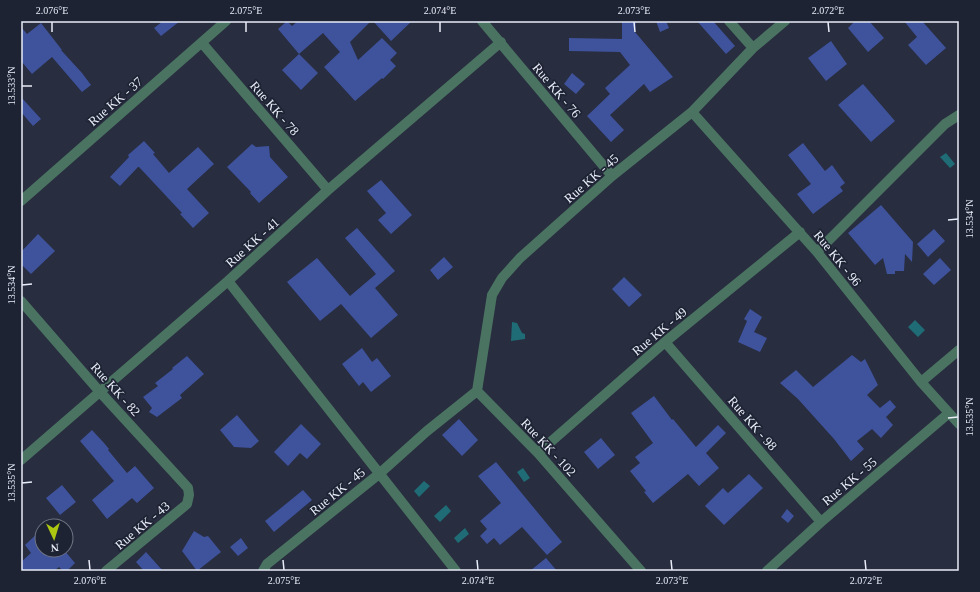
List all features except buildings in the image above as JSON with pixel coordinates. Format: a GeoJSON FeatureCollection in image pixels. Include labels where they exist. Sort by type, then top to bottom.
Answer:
{"type":"FeatureCollection","features":[{"type":"Feature","properties":{"kind":"street","name":"Rue KK - 37"},"geometry":{"type":"LineString","coordinates":[[21,201],[226,21]]}},
{"type":"Feature","properties":{"kind":"street","name":"Rue KK - 76"},"geometry":{"type":"LineString","coordinates":[[482,21],[612,176]]}},
{"type":"Feature","properties":{"kind":"street"},"geometry":{"type":"LineString","coordinates":[[729,21],[753,48]]}},
{"type":"Feature","properties":{"kind":"street","name":"Rue KK - 45"},"geometry":{"type":"LineString","coordinates":[[263,571],[267,564],[379,474],[427,431],[477,391],[492,294],[502,278],[520,258],[612,176],[692,112],[753,48],[785,21]]}},
{"type":"Feature","properties":{"kind":"street","name":"Rue KK - 41"},"geometry":{"type":"LineString","coordinates":[[21,460],[228,281],[328,190],[501,42]]}},
{"type":"Feature","properties":{"kind":"street","name":"Rue KK - 78"},"geometry":{"type":"LineString","coordinates":[[202,43],[328,190]]}},
{"type":"Feature","properties":{"kind":"street","name":"Rue KK - 96"},"geometry":{"type":"LineString","coordinates":[[692,112],[818,252],[921,382],[959,424]]}},
{"type":"Feature","properties":{"kind":"street"},"geometry":{"type":"LineString","coordinates":[[818,252],[945,124],[959,116]]}},
{"type":"Feature","properties":{"kind":"street","name":"Rue KK - 49"},"geometry":{"type":"LineString","coordinates":[[538,453],[665,342],[800,232]]}},
{"type":"Feature","properties":{"kind":"street"},"geometry":{"type":"LineString","coordinates":[[228,281],[456,571]]}},
{"type":"Feature","properties":{"kind":"street","name":"Rue KK - 82"},"geometry":{"type":"LineString","coordinates":[[21,301],[100,392],[188,488],[189,495]]}},
{"type":"Feature","properties":{"kind":"street","name":"Rue KK - 98"},"geometry":{"type":"LineString","coordinates":[[665,342],[821,522]]}},
{"type":"Feature","properties":{"kind":"street"},"geometry":{"type":"LineString","coordinates":[[921,382],[959,350]]}},
{"type":"Feature","properties":{"kind":"street","name":"Rue KK - 102"},"geometry":{"type":"LineString","coordinates":[[477,391],[538,453],[641,571]]}},
{"type":"Feature","properties":{"kind":"street","name":"Rue KK - 55"},"geometry":{"type":"LineString","coordinates":[[767,571],[821,522],[949,413]]}},
{"type":"Feature","properties":{"kind":"street","name":"Rue KK - 43"},"geometry":{"type":"LineString","coordinates":[[106,571],[187,504],[189,495]]}},
{"type":"Feature","properties":{"kind":"shaded area"},"geometry":{"type":"Polygon","coordinates":[[[946,153],[955,164],[950,168],[940,157],[946,153]]]}},
{"type":"Feature","properties":{"kind":"shaded area"},"geometry":{"type":"Polygon","coordinates":[[[915,320],[925,330],[918,337],[908,327],[915,320]]]}},
{"type":"Feature","properties":{"kind":"shaded area"},"geometry":{"type":"Polygon","coordinates":[[[512,322],[517,323],[522,333],[525,334],[525,339],[511,341],[512,322]]]}},
{"type":"Feature","properties":{"kind":"shaded area"},"geometry":{"type":"Polygon","coordinates":[[[523,468],[530,478],[524,482],[517,472],[523,468]]]}},
{"type":"Feature","properties":{"kind":"shaded area"},"geometry":{"type":"Polygon","coordinates":[[[424,481],[430,486],[419,497],[414,491],[424,481]]]}},
{"type":"Feature","properties":{"kind":"shaded area"},"geometry":{"type":"Polygon","coordinates":[[[446,505],[451,511],[440,522],[434,516],[446,505]]]}},
{"type":"Feature","properties":{"kind":"shaded area"},"geometry":{"type":"Polygon","coordinates":[[[465,528],[469,534],[458,543],[454,538],[465,528]]]}}]}
